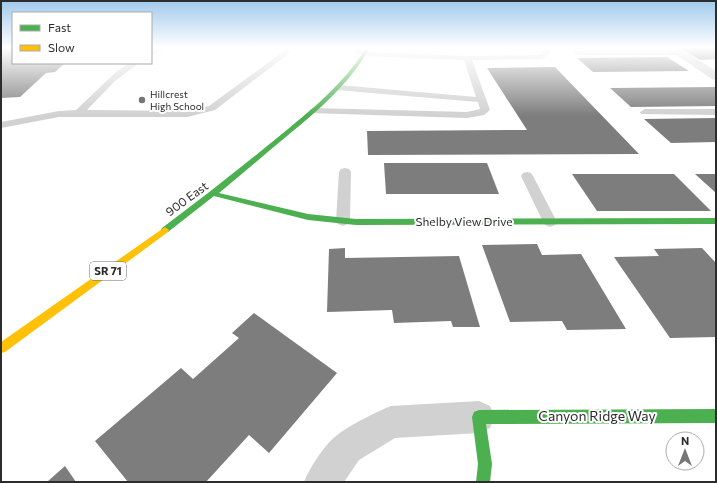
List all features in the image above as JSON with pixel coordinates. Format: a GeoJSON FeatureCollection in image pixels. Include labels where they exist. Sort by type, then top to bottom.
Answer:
{"type":"FeatureCollection","features":[{"type":"Feature","properties":{"kind":"street","name":"900 East"},"geometry":{"type":"LineString","coordinates":[[1,348],[214,194],[314,111],[339,88],[352,71]]}},
{"type":"Feature","properties":{"kind":"street"},"geometry":{"type":"LineString","coordinates":[[707,71],[716,76]]}},
{"type":"Feature","properties":{"kind":"street","name":"Shelby View Drive"},"geometry":{"type":"LineString","coordinates":[[214,194],[308,218],[342,220],[550,222],[716,221]]}},
{"type":"Feature","properties":{"kind":"street","name":"Canyon Ridge Way"},"geometry":{"type":"LineString","coordinates":[[322,482],[347,448],[391,422],[479,417],[716,416]]}},
{"type":"Feature","properties":{"kind":"street"},"geometry":{"type":"LineString","coordinates":[[479,417],[485,464],[483,482]]}},
{"type":"Feature","properties":{"kind":"lane"},"geometry":{"type":"LineString","coordinates":[[79,113],[103,88],[124,71]]}},
{"type":"Feature","properties":{"kind":"lane"},"geometry":{"type":"LineString","coordinates":[[1,125],[59,114],[187,114],[212,108],[263,71]]}},
{"type":"Feature","properties":{"kind":"lane"},"geometry":{"type":"LineString","coordinates":[[314,111],[467,115],[480,113],[485,110],[471,71]]}},
{"type":"Feature","properties":{"kind":"lane"},"geometry":{"type":"LineString","coordinates":[[339,88],[482,100]]}},
{"type":"Feature","properties":{"kind":"lane"},"geometry":{"type":"LineString","coordinates":[[645,112],[716,112]]}},
{"type":"Feature","properties":{"kind":"lane"},"geometry":{"type":"LineString","coordinates":[[342,220],[345,172]]}},
{"type":"Feature","properties":{"kind":"lane"},"geometry":{"type":"LineString","coordinates":[[527,176],[550,222]]}},
{"type":"Feature","properties":{"kind":"building"},"geometry":{"type":"Polygon","coordinates":[[[1,71],[57,71],[46,73],[20,97],[1,98],[1,71]]]}},
{"type":"Feature","properties":{"kind":"building"},"geometry":{"type":"Polygon","coordinates":[[[489,71],[558,71],[639,154],[368,155],[367,131],[527,130],[489,71]]]}},
{"type":"Feature","properties":{"kind":"building"},"geometry":{"type":"Polygon","coordinates":[[[591,71],[689,71],[593,72],[591,71]]]}},
{"type":"Feature","properties":{"kind":"building"},"geometry":{"type":"Polygon","coordinates":[[[715,87],[716,106],[631,107],[610,88],[715,87]]]}},
{"type":"Feature","properties":{"kind":"building"},"geometry":{"type":"Polygon","coordinates":[[[716,118],[716,142],[671,143],[644,119],[716,118]]]}},
{"type":"Feature","properties":{"kind":"building"},"geometry":{"type":"Polygon","coordinates":[[[384,163],[487,163],[499,194],[386,194],[384,163]]]}},
{"type":"Feature","properties":{"kind":"building"},"geometry":{"type":"Polygon","coordinates":[[[572,174],[674,174],[711,211],[597,211],[572,174]]]}},
{"type":"Feature","properties":{"kind":"building"},"geometry":{"type":"Polygon","coordinates":[[[695,174],[716,174],[716,193],[695,174]]]}},
{"type":"Feature","properties":{"kind":"building"},"geometry":{"type":"Polygon","coordinates":[[[537,244],[542,255],[581,254],[626,329],[567,330],[562,321],[510,322],[482,245],[537,244]]]}},
{"type":"Feature","properties":{"kind":"building"},"geometry":{"type":"Polygon","coordinates":[[[345,248],[345,258],[459,256],[480,327],[453,327],[451,321],[394,323],[392,310],[327,312],[329,249],[345,248]]]}},
{"type":"Feature","properties":{"kind":"building"},"geometry":{"type":"Polygon","coordinates":[[[702,248],[716,263],[716,337],[670,338],[614,257],[659,256],[654,249],[702,248]]]}},
{"type":"Feature","properties":{"kind":"building"},"geometry":{"type":"Polygon","coordinates":[[[254,313],[337,373],[269,453],[249,435],[206,482],[128,482],[95,441],[181,368],[193,379],[239,338],[232,333],[254,313]]]}},
{"type":"Feature","properties":{"kind":"building"},"geometry":{"type":"Polygon","coordinates":[[[65,466],[76,482],[47,482],[65,466]]]}},
{"type":"Feature","properties":{"kind":"traffic: fast"},"geometry":{"type":"LineString","coordinates":[[165,230],[209,197],[316,109],[353,71]]}},
{"type":"Feature","properties":{"kind":"traffic: fast"},"geometry":{"type":"LineString","coordinates":[[214,194],[308,217],[356,222],[716,221]]}},
{"type":"Feature","properties":{"kind":"traffic: fast"},"geometry":{"type":"LineString","coordinates":[[483,482],[485,464],[479,417],[716,416]]}},
{"type":"Feature","properties":{"kind":"traffic: slow"},"geometry":{"type":"LineString","coordinates":[[1,348],[165,230]]}},
{"type":"Feature","properties":{"kind":"place","name":"Hillcrest High School"},"geometry":{"type":"Point","coordinates":[142,100]}}]}
